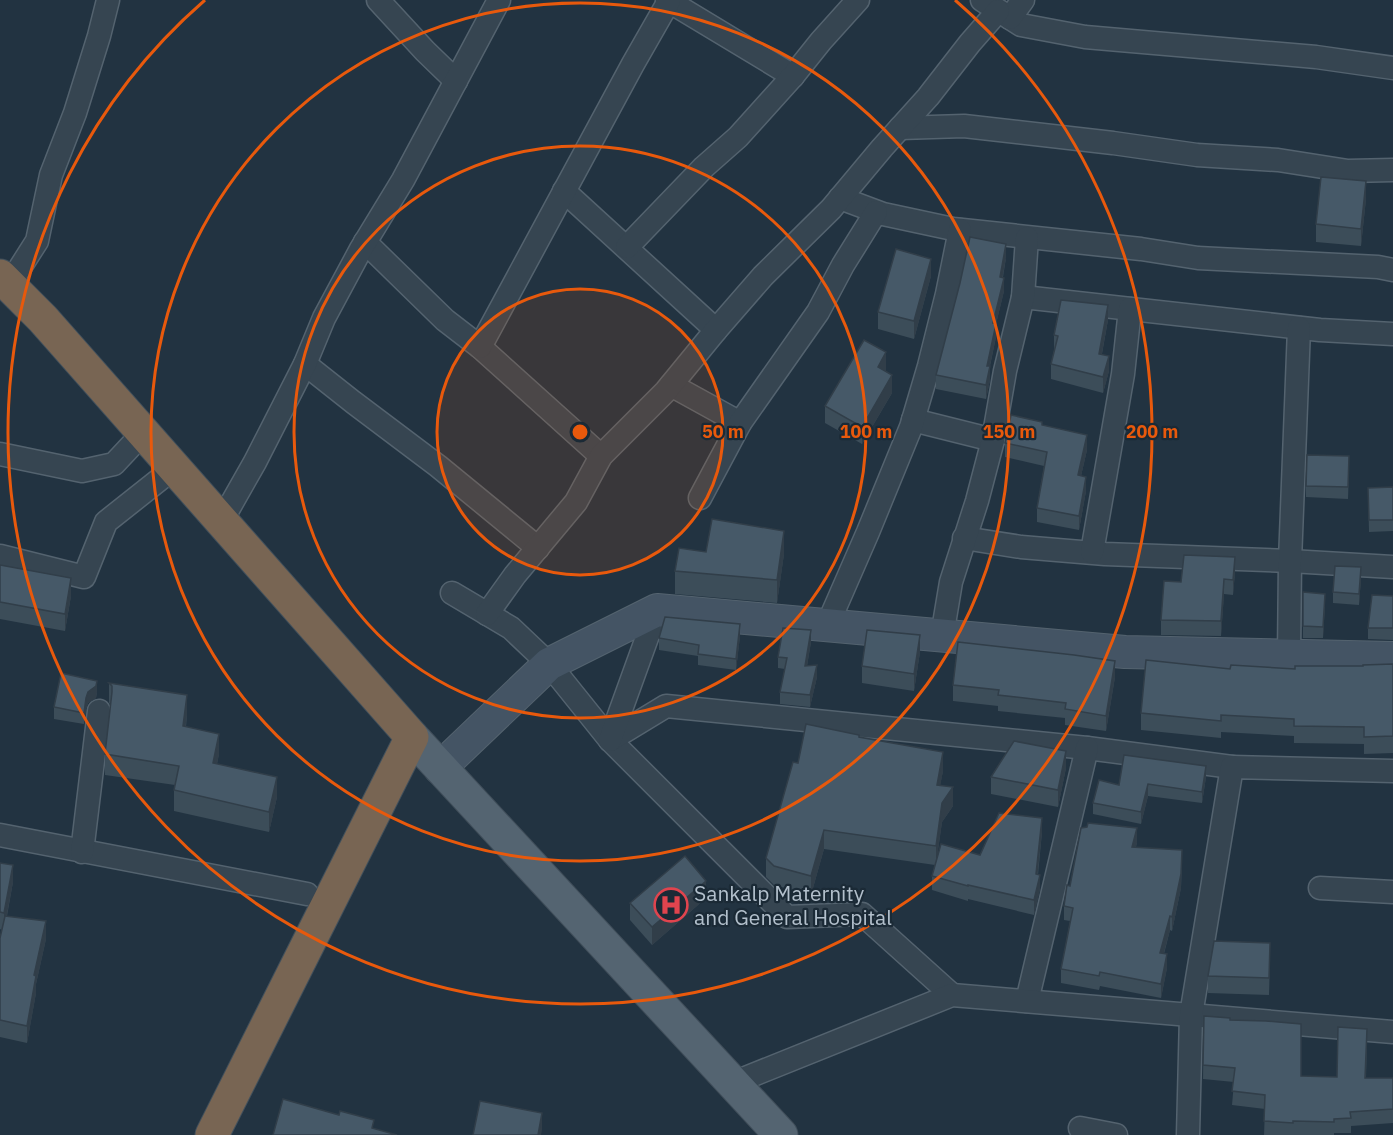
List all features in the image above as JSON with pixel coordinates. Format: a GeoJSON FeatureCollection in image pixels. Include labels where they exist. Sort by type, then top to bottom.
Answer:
{"type":"FeatureCollection","features":[{"type":"Feature","properties":{"kind":"highway"},"geometry":{"type":"LineString","coordinates":[[4,280],[43,320],[412,737],[212,1135]]}},
{"type":"Feature","properties":{"kind":"main road"},"geometry":{"type":"LineString","coordinates":[[412,737],[780,1135]]}},
{"type":"Feature","properties":{"kind":"street"},"geometry":{"type":"LineString","coordinates":[[4,280],[37,241],[51,175],[75,112],[108,0]]}},
{"type":"Feature","properties":{"kind":"street"},"geometry":{"type":"LineString","coordinates":[[378,0],[456,81]]}},
{"type":"Feature","properties":{"kind":"street"},"geometry":{"type":"LineString","coordinates":[[221,522],[255,462],[305,364],[324,318],[365,242],[403,180],[499,0]]}},
{"type":"Feature","properties":{"kind":"street"},"geometry":{"type":"LineString","coordinates":[[627,247],[704,167],[738,137],[858,0]]}},
{"type":"Feature","properties":{"kind":"street"},"geometry":{"type":"LineString","coordinates":[[480,347],[668,1],[793,76]]}},
{"type":"Feature","properties":{"kind":"street"},"geometry":{"type":"LineString","coordinates":[[487,614],[515,574],[576,502],[601,456],[671,385],[763,276],[840,198],[928,97],[970,42],[1003,7],[1022,25],[1085,38],[1317,57],[1393,68]]}},
{"type":"Feature","properties":{"kind":"street"},"geometry":{"type":"LineString","coordinates":[[900,128],[964,126],[1197,155],[1278,160],[1347,171],[1393,170]]}},
{"type":"Feature","properties":{"kind":"street"},"geometry":{"type":"LineString","coordinates":[[564,191],[716,330]]}},
{"type":"Feature","properties":{"kind":"street"},"geometry":{"type":"LineString","coordinates":[[840,198],[876,212],[960,230],[1141,249],[1198,258],[1378,267],[1393,270]]}},
{"type":"Feature","properties":{"kind":"street"},"geometry":{"type":"LineString","coordinates":[[700,498],[740,423],[818,312],[843,265],[876,212]]}},
{"type":"Feature","properties":{"kind":"street"},"geometry":{"type":"LineString","coordinates":[[827,626],[913,420],[947,294],[960,230]]}},
{"type":"Feature","properties":{"kind":"street"},"geometry":{"type":"LineString","coordinates":[[942,636],[951,582],[993,440],[1005,371],[1023,297],[1028,238]]}},
{"type":"Feature","properties":{"kind":"street"},"geometry":{"type":"LineString","coordinates":[[365,242],[445,320],[480,347],[601,456]]}},
{"type":"Feature","properties":{"kind":"street"},"geometry":{"type":"LineString","coordinates":[[1023,297],[1299,328],[1393,333]]}},
{"type":"Feature","properties":{"kind":"street"},"geometry":{"type":"LineString","coordinates":[[1092,552],[1124,374],[1130,309]]}},
{"type":"Feature","properties":{"kind":"street"},"geometry":{"type":"LineString","coordinates":[[1289,656],[1290,561],[1299,328]]}},
{"type":"Feature","properties":{"kind":"street"},"geometry":{"type":"LineString","coordinates":[[305,364],[438,465],[538,548]]}},
{"type":"Feature","properties":{"kind":"street"},"geometry":{"type":"LineString","coordinates":[[671,385],[740,423]]}},
{"type":"Feature","properties":{"kind":"street"},"geometry":{"type":"LineString","coordinates":[[913,420],[993,440]]}},
{"type":"Feature","properties":{"kind":"street"},"geometry":{"type":"LineString","coordinates":[[0,454],[82,471],[114,464],[143,433]]}},
{"type":"Feature","properties":{"kind":"street"},"geometry":{"type":"LineString","coordinates":[[0,556],[84,577],[106,522],[174,468]]}},
{"type":"Feature","properties":{"kind":"street"},"geometry":{"type":"LineString","coordinates":[[964,538],[1021,547],[1092,552],[1393,567]]}},
{"type":"Feature","properties":{"kind":"street"},"geometry":{"type":"LineString","coordinates":[[452,593],[511,628],[549,664],[610,740],[788,917],[862,915],[952,995]]}},
{"type":"Feature","properties":{"kind":"street"},"geometry":{"type":"LineString","coordinates":[[610,740],[657,610]]}},
{"type":"Feature","properties":{"kind":"street"},"geometry":{"type":"LineString","coordinates":[[440,768],[549,664],[657,610],[1125,652],[1393,658]]}},
{"type":"Feature","properties":{"kind":"street"},"geometry":{"type":"LineString","coordinates":[[610,740],[666,706],[1087,748],[1232,766],[1393,771]]}},
{"type":"Feature","properties":{"kind":"street"},"geometry":{"type":"LineString","coordinates":[[82,852],[99,711]]}},
{"type":"Feature","properties":{"kind":"street"},"geometry":{"type":"LineString","coordinates":[[1027,1001],[1087,748]]}},
{"type":"Feature","properties":{"kind":"street"},"geometry":{"type":"LineString","coordinates":[[1188,1135],[1191,1015],[1232,766]]}},
{"type":"Feature","properties":{"kind":"street"},"geometry":{"type":"LineString","coordinates":[[0,835],[307,894]]}},
{"type":"Feature","properties":{"kind":"street"},"geometry":{"type":"LineString","coordinates":[[1320,888],[1393,892]]}},
{"type":"Feature","properties":{"kind":"street"},"geometry":{"type":"LineString","coordinates":[[733,1083],[952,995],[1393,1032]]}},
{"type":"Feature","properties":{"kind":"street"},"geometry":{"type":"LineString","coordinates":[[1080,1128],[1116,1135]]}},
{"type":"Feature","properties":{"kind":"building"},"geometry":{"type":"Polygon","coordinates":[[[1321,177],[1366,181],[1361,229],[1316,224],[1321,177]]]}},
{"type":"Feature","properties":{"kind":"building"},"geometry":{"type":"Polygon","coordinates":[[[970,237],[1006,244],[1000,277],[1004,278],[993,323],[996,324],[987,366],[990,366],[986,385],[936,375],[970,237]]]}},
{"type":"Feature","properties":{"kind":"building"},"geometry":{"type":"Polygon","coordinates":[[[896,249],[931,259],[914,321],[878,312],[896,249]]]}},
{"type":"Feature","properties":{"kind":"building"},"geometry":{"type":"Polygon","coordinates":[[[1061,300],[1108,305],[1099,354],[1109,356],[1103,377],[1051,364],[1058,336],[1054,335],[1061,300]]]}},
{"type":"Feature","properties":{"kind":"building"},"geometry":{"type":"Polygon","coordinates":[[[864,340],[886,352],[878,367],[892,375],[862,427],[825,406],[864,340]]]}},
{"type":"Feature","properties":{"kind":"building"},"geometry":{"type":"Polygon","coordinates":[[[1011,415],[1087,435],[1078,475],[1086,477],[1079,516],[1037,508],[1047,452],[1005,443],[1011,415]]]}},
{"type":"Feature","properties":{"kind":"building"},"geometry":{"type":"Polygon","coordinates":[[[1307,455],[1349,456],[1348,487],[1306,486],[1307,455]]]}},
{"type":"Feature","properties":{"kind":"building"},"geometry":{"type":"Polygon","coordinates":[[[1393,487],[1393,520],[1369,520],[1368,488],[1393,487]]]}},
{"type":"Feature","properties":{"kind":"building"},"geometry":{"type":"Polygon","coordinates":[[[712,519],[784,531],[777,580],[675,571],[679,548],[706,552],[712,519]]]}},
{"type":"Feature","properties":{"kind":"building"},"geometry":{"type":"Polygon","coordinates":[[[1184,555],[1235,557],[1233,580],[1224,579],[1221,621],[1161,620],[1164,581],[1181,582],[1184,555]]]}},
{"type":"Feature","properties":{"kind":"building"},"geometry":{"type":"Polygon","coordinates":[[[0,565],[71,578],[65,614],[0,602],[0,565]]]}},
{"type":"Feature","properties":{"kind":"building"},"geometry":{"type":"Polygon","coordinates":[[[1335,566],[1361,567],[1359,594],[1333,592],[1335,566]]]}},
{"type":"Feature","properties":{"kind":"building"},"geometry":{"type":"Polygon","coordinates":[[[1303,592],[1325,594],[1323,627],[1303,626],[1303,592]]]}},
{"type":"Feature","properties":{"kind":"building"},"geometry":{"type":"Polygon","coordinates":[[[1372,595],[1393,596],[1393,628],[1368,628],[1372,595]]]}},
{"type":"Feature","properties":{"kind":"building"},"geometry":{"type":"Polygon","coordinates":[[[665,617],[740,624],[736,659],[698,654],[699,645],[659,638],[665,617]]]}},
{"type":"Feature","properties":{"kind":"building"},"geometry":{"type":"Polygon","coordinates":[[[783,628],[811,630],[805,666],[817,665],[810,695],[780,692],[787,658],[778,657],[783,628]]]}},
{"type":"Feature","properties":{"kind":"building"},"geometry":{"type":"Polygon","coordinates":[[[867,630],[920,635],[914,674],[862,666],[867,630]]]}},
{"type":"Feature","properties":{"kind":"building"},"geometry":{"type":"Polygon","coordinates":[[[958,642],[1115,661],[1106,716],[1065,709],[1066,703],[998,695],[999,690],[953,685],[958,642]]]}},
{"type":"Feature","properties":{"kind":"building"},"geometry":{"type":"Polygon","coordinates":[[[1146,660],[1230,669],[1231,665],[1295,669],[1295,666],[1393,664],[1393,736],[1364,737],[1364,727],[1294,726],[1294,719],[1221,715],[1221,721],[1141,713],[1146,660]]]}},
{"type":"Feature","properties":{"kind":"building"},"geometry":{"type":"Polygon","coordinates":[[[61,673],[97,681],[96,686],[88,692],[84,713],[54,707],[61,673]]]}},
{"type":"Feature","properties":{"kind":"building"},"geometry":{"type":"Polygon","coordinates":[[[109,683],[187,695],[183,726],[219,734],[213,763],[277,777],[269,812],[174,790],[179,766],[105,754],[112,692],[112,686],[109,683]]]}},
{"type":"Feature","properties":{"kind":"building"},"geometry":{"type":"Polygon","coordinates":[[[806,724],[859,735],[859,737],[943,752],[937,785],[953,787],[942,803],[936,846],[824,830],[811,876],[774,866],[766,858],[793,762],[798,763],[806,724]]]}},
{"type":"Feature","properties":{"kind":"building"},"geometry":{"type":"Polygon","coordinates":[[[1014,741],[1066,751],[1058,790],[991,777],[1014,741]]]}},
{"type":"Feature","properties":{"kind":"building"},"geometry":{"type":"Polygon","coordinates":[[[1124,755],[1206,766],[1202,792],[1148,784],[1141,812],[1093,803],[1099,780],[1119,785],[1124,755]]]}},
{"type":"Feature","properties":{"kind":"building"},"geometry":{"type":"Polygon","coordinates":[[[999,813],[1042,818],[1036,874],[1040,875],[1034,900],[932,876],[941,844],[980,855],[999,813]]]}},
{"type":"Feature","properties":{"kind":"building"},"geometry":{"type":"Polygon","coordinates":[[[1088,823],[1137,828],[1132,847],[1182,850],[1181,874],[1172,917],[1170,916],[1160,953],[1167,954],[1161,984],[1100,972],[1099,976],[1061,969],[1073,908],[1064,906],[1067,885],[1070,886],[1081,828],[1087,827],[1088,823]]]}},
{"type":"Feature","properties":{"kind":"building"},"geometry":{"type":"Polygon","coordinates":[[[685,856],[706,881],[652,927],[630,903],[685,856]]]}},
{"type":"Feature","properties":{"kind":"building"},"geometry":{"type":"Polygon","coordinates":[[[0,863],[13,865],[4,913],[0,912],[0,863]]]}},
{"type":"Feature","properties":{"kind":"building"},"geometry":{"type":"Polygon","coordinates":[[[5,916],[46,921],[34,975],[36,976],[27,1026],[0,1020],[0,938],[5,916]]]}},
{"type":"Feature","properties":{"kind":"building"},"geometry":{"type":"Polygon","coordinates":[[[1214,941],[1270,943],[1269,978],[1208,976],[1214,941]]]}},
{"type":"Feature","properties":{"kind":"building"},"geometry":{"type":"Polygon","coordinates":[[[1204,1016],[1230,1018],[1230,1020],[1301,1024],[1301,1076],[1337,1077],[1338,1027],[1367,1029],[1365,1078],[1393,1078],[1393,1109],[1350,1112],[1351,1118],[1334,1119],[1334,1122],[1264,1121],[1265,1095],[1232,1091],[1235,1068],[1203,1065],[1204,1016]]]}},
{"type":"Feature","properties":{"kind":"building"},"geometry":{"type":"Polygon","coordinates":[[[283,1099],[339,1115],[340,1111],[374,1120],[372,1128],[397,1135],[273,1135],[283,1099]]]}},
{"type":"Feature","properties":{"kind":"building"},"geometry":{"type":"Polygon","coordinates":[[[480,1101],[542,1113],[538,1135],[473,1135],[480,1101]]]}},
{"type":"Feature","properties":{"kind":"place","name":"Sankalp Maternity and General Hospital"},"geometry":{"type":"Point","coordinates":[671,905]}}]}
